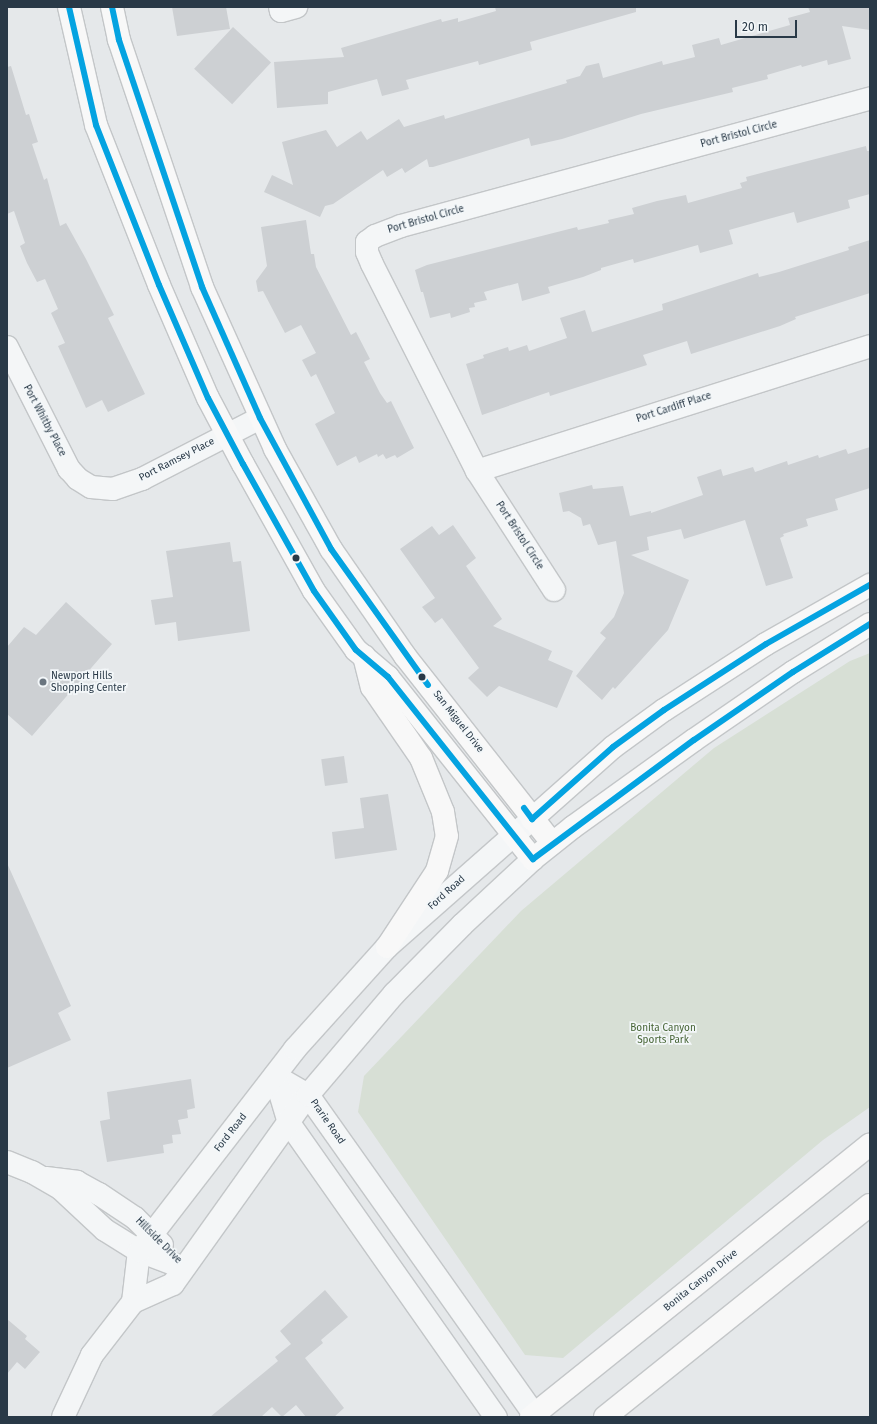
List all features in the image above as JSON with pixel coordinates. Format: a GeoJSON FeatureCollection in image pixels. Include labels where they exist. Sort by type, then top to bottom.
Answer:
{"type":"FeatureCollection","features":[{"type":"Feature","properties":{"kind":"main road"},"geometry":{"type":"LineString","coordinates":[[69,7],[96,125],[159,285],[208,398],[227,435],[314,591],[364,656],[388,677],[533,859],[552,843],[694,740],[793,672],[870,624]]}},
{"type":"Feature","properties":{"kind":"main road","name":"San Miguel Drive"},"geometry":{"type":"LineString","coordinates":[[112,7],[119,40],[202,287],[260,418],[331,549],[405,656],[552,843]]}},
{"type":"Feature","properties":{"kind":"main road","name":"Ford Road"},"geometry":{"type":"LineString","coordinates":[[532,819],[613,747],[664,710],[766,644],[870,585]]}},
{"type":"Feature","properties":{"kind":"main road"},"geometry":{"type":"LineString","coordinates":[[364,656],[372,687],[421,758],[443,812],[447,836],[437,871],[387,947]]}},
{"type":"Feature","properties":{"kind":"main road","name":"Bonita Canyon Drive"},"geometry":{"type":"LineString","coordinates":[[534,1416],[870,1144]]}},
{"type":"Feature","properties":{"kind":"main road"},"geometry":{"type":"LineString","coordinates":[[604,1417],[870,1206]]}},
{"type":"Feature","properties":{"kind":"street","name":"Port Bristol Circle"},"geometry":{"type":"LineString","coordinates":[[554,590],[477,471],[372,264],[367,252],[367,242],[375,236],[401,226],[870,99]]}},
{"type":"Feature","properties":{"kind":"street","name":"Port Cardiff Place"},"geometry":{"type":"LineString","coordinates":[[477,471],[870,346]]}},
{"type":"Feature","properties":{"kind":"street","name":"Port Whitby Place"},"geometry":{"type":"LineString","coordinates":[[10,361],[69,469],[78,480],[91,486]]}},
{"type":"Feature","properties":{"kind":"street","name":"Port Ramsey Place"},"geometry":{"type":"LineString","coordinates":[[91,486],[113,489],[142,479],[260,418]]}},
{"type":"Feature","properties":{"kind":"street","name":"Ford Road"},"geometry":{"type":"LineString","coordinates":[[145,1243],[318,1022],[387,947],[532,819]]}},
{"type":"Feature","properties":{"kind":"street"},"geometry":{"type":"LineString","coordinates":[[133,1302],[173,1284],[308,1095],[394,994],[462,925],[533,859]]}},
{"type":"Feature","properties":{"kind":"street"},"geometry":{"type":"LineString","coordinates":[[275,1076],[289,1123],[496,1417]]}},
{"type":"Feature","properties":{"kind":"street","name":"Prarie Road"},"geometry":{"type":"LineString","coordinates":[[275,1076],[308,1095],[534,1416]]}},
{"type":"Feature","properties":{"kind":"street","name":"Hillside Drive"},"geometry":{"type":"LineString","coordinates":[[7,1162],[41,1178],[77,1182],[135,1218],[145,1243],[184,1268]]}},
{"type":"Feature","properties":{"kind":"street"},"geometry":{"type":"LineString","coordinates":[[64,1417],[92,1355],[133,1302],[145,1243]]}},
{"type":"Feature","properties":{"kind":"green space","name":"Bonita Canyon Sports Park"},"geometry":{"type":"Polygon","coordinates":[[[870,653],[870,1107],[823,1140],[563,1358],[525,1355],[358,1112],[364,1076],[521,911],[714,748],[850,661],[870,653]]]}},
{"type":"Feature","properties":{"kind":"building"},"geometry":{"type":"Polygon","coordinates":[[[172,7],[226,7],[230,29],[177,36],[172,7]]]}},
{"type":"Feature","properties":{"kind":"building"},"geometry":{"type":"Polygon","coordinates":[[[495,7],[636,7],[636,12],[530,42],[532,50],[479,65],[478,61],[406,80],[409,89],[382,96],[377,79],[328,92],[328,104],[277,108],[274,62],[344,57],[341,48],[441,19],[442,22],[458,18],[458,22],[496,11],[495,7]]]}},
{"type":"Feature","properties":{"kind":"building"},"geometry":{"type":"Polygon","coordinates":[[[808,7],[870,7],[870,30],[842,26],[851,59],[828,65],[827,60],[802,67],[801,65],[767,75],[768,79],[732,88],[733,92],[641,114],[562,139],[531,146],[529,138],[433,167],[429,167],[427,159],[405,173],[402,168],[387,177],[383,170],[333,204],[325,206],[320,217],[264,192],[272,175],[293,185],[282,142],[326,130],[337,147],[361,131],[367,140],[399,119],[404,127],[444,115],[445,119],[567,83],[566,80],[580,76],[586,66],[599,63],[603,78],[662,61],[663,65],[695,57],[692,45],[719,38],[721,45],[790,25],[788,18],[810,12],[808,7]]]}},
{"type":"Feature","properties":{"kind":"building"},"geometry":{"type":"Polygon","coordinates":[[[233,27],[271,62],[232,104],[194,69],[233,27]]]}},
{"type":"Feature","properties":{"kind":"building"},"geometry":{"type":"Polygon","coordinates":[[[11,66],[26,115],[29,114],[38,142],[32,144],[44,180],[47,178],[60,226],[66,223],[86,259],[114,315],[108,318],[145,394],[108,412],[102,400],[86,408],[58,346],[65,343],[51,313],[58,309],[45,279],[37,282],[27,263],[20,246],[25,243],[14,211],[7,214],[7,67],[11,66]]]}},
{"type":"Feature","properties":{"kind":"building"},"geometry":{"type":"Polygon","coordinates":[[[866,146],[867,151],[870,151],[870,194],[848,200],[850,208],[797,223],[794,212],[729,230],[733,244],[700,253],[698,245],[634,263],[633,259],[601,268],[601,270],[583,277],[548,287],[550,293],[522,301],[518,283],[484,292],[487,300],[474,303],[475,307],[469,308],[470,312],[451,318],[450,313],[430,318],[415,270],[427,265],[577,227],[578,230],[609,223],[608,220],[634,214],[632,208],[657,201],[686,195],[688,203],[742,188],[740,183],[747,181],[746,177],[866,146]]]}},
{"type":"Feature","properties":{"kind":"building"},"geometry":{"type":"Polygon","coordinates":[[[306,220],[311,254],[314,254],[316,267],[351,335],[356,332],[370,359],[364,362],[380,393],[387,403],[391,401],[414,448],[397,458],[395,455],[386,459],[383,454],[378,457],[377,454],[359,463],[356,456],[337,466],[315,424],[335,413],[316,374],[311,377],[302,360],[316,353],[301,325],[285,333],[263,291],[258,292],[256,281],[267,266],[261,227],[306,220]]]}},
{"type":"Feature","properties":{"kind":"building"},"geometry":{"type":"Polygon","coordinates":[[[870,240],[870,293],[795,317],[796,319],[780,326],[691,354],[687,341],[643,355],[647,365],[550,396],[549,392],[482,415],[466,364],[484,358],[483,355],[508,347],[509,351],[527,345],[529,351],[567,338],[560,318],[585,310],[592,332],[663,310],[662,304],[758,273],[759,277],[779,272],[849,250],[848,247],[870,240]]]}},
{"type":"Feature","properties":{"kind":"building"},"geometry":{"type":"Polygon","coordinates":[[[870,447],[870,488],[835,499],[838,510],[806,519],[808,526],[783,534],[784,536],[780,538],[793,578],[766,586],[745,520],[684,539],[681,529],[647,537],[649,550],[631,555],[689,580],[668,630],[615,689],[613,687],[602,700],[576,676],[606,638],[600,633],[614,617],[624,593],[616,541],[598,545],[590,524],[583,526],[581,518],[569,511],[563,512],[559,493],[592,485],[593,489],[623,486],[630,516],[651,511],[651,513],[703,495],[697,477],[721,469],[723,476],[753,467],[755,472],[787,461],[788,465],[818,455],[819,458],[846,449],[848,454],[870,447]]]}},
{"type":"Feature","properties":{"kind":"building"},"geometry":{"type":"Polygon","coordinates":[[[453,525],[476,558],[466,566],[502,619],[493,626],[552,651],[548,660],[573,671],[557,708],[499,686],[487,697],[468,678],[479,668],[442,618],[435,623],[422,607],[435,598],[400,549],[432,526],[439,535],[453,525]]]}},
{"type":"Feature","properties":{"kind":"building"},"geometry":{"type":"Polygon","coordinates":[[[230,542],[233,562],[241,561],[250,631],[178,641],[176,622],[155,625],[151,600],[173,597],[166,551],[230,542]]]}},
{"type":"Feature","properties":{"kind":"building","name":"Newport Hills Shopping Center"},"geometry":{"type":"Polygon","coordinates":[[[66,602],[112,644],[32,736],[7,714],[7,647],[24,627],[36,635],[66,602]]]}},
{"type":"Feature","properties":{"kind":"building"},"geometry":{"type":"Polygon","coordinates":[[[344,756],[348,783],[325,786],[321,759],[344,756]]]}},
{"type":"Feature","properties":{"kind":"building"},"geometry":{"type":"Polygon","coordinates":[[[388,794],[397,850],[335,859],[332,832],[364,828],[360,798],[388,794]]]}},
{"type":"Feature","properties":{"kind":"building"},"geometry":{"type":"Polygon","coordinates":[[[7,863],[71,1006],[58,1013],[71,1040],[7,1068],[7,863]]]}},
{"type":"Feature","properties":{"kind":"building"},"geometry":{"type":"Polygon","coordinates":[[[191,1079],[195,1108],[187,1110],[188,1118],[178,1120],[181,1134],[172,1135],[173,1143],[163,1145],[164,1153],[107,1162],[100,1121],[110,1119],[107,1092],[191,1079]]]}},
{"type":"Feature","properties":{"kind":"building"},"geometry":{"type":"Polygon","coordinates":[[[325,1290],[348,1317],[321,1340],[323,1343],[305,1358],[344,1408],[334,1417],[306,1417],[296,1405],[282,1417],[272,1407],[261,1417],[210,1417],[278,1361],[275,1357],[291,1344],[280,1331],[325,1290]]]}},
{"type":"Feature","properties":{"kind":"building"},"geometry":{"type":"Polygon","coordinates":[[[7,1319],[27,1336],[25,1339],[40,1352],[25,1369],[17,1362],[7,1374],[7,1319]]]}},
{"type":"Feature","properties":{"kind":"transit line"},"geometry":{"type":"LineString","coordinates":[[69,7],[96,125],[159,285],[208,398],[243,464],[314,591],[356,650],[388,677],[533,859],[694,740],[793,672],[870,624]]}},
{"type":"Feature","properties":{"kind":"transit line"},"geometry":{"type":"LineString","coordinates":[[112,7],[119,40],[202,287],[260,418],[331,549],[428,685]]}},
{"type":"Feature","properties":{"kind":"transit line"},"geometry":{"type":"LineString","coordinates":[[524,808],[532,819],[613,747],[664,710],[766,644],[870,585]]}},
{"type":"Feature","properties":{"kind":"place","name":"Newport Hills Shopping Center"},"geometry":{"type":"Point","coordinates":[43,682]}}]}
